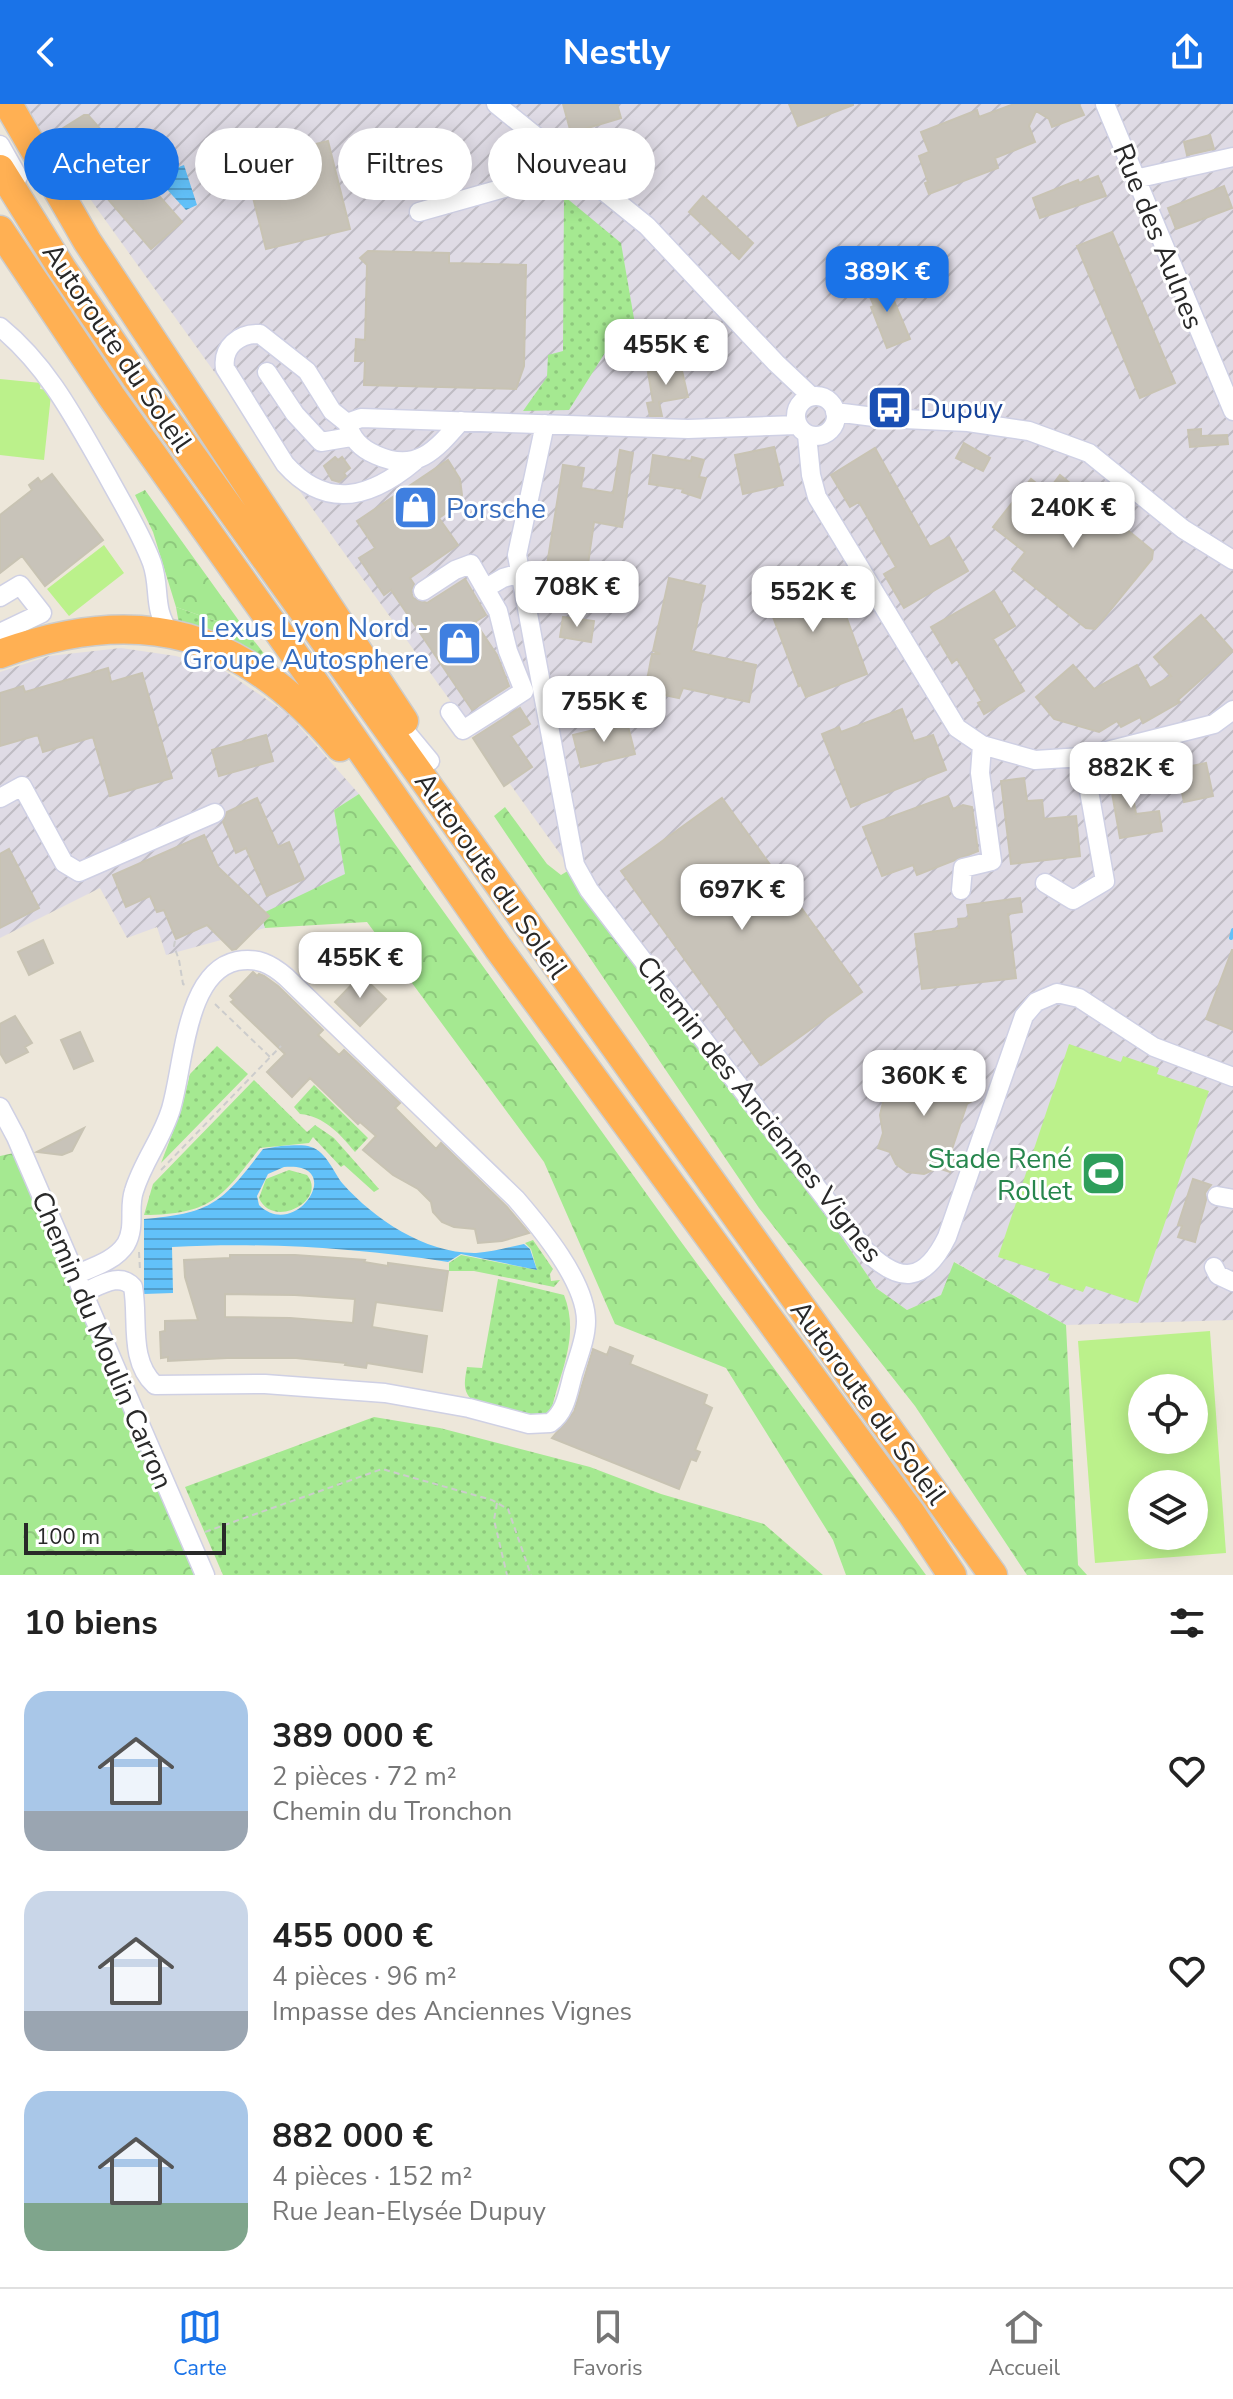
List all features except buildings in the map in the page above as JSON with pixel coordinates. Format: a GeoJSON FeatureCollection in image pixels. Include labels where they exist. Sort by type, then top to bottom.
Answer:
{"type":"FeatureCollection","features":[{"type":"Feature","properties":{"kind":"highway"},"geometry":{"type":"LineString","coordinates":[[8,104],[87,241],[430,761],[501,884]]}},
{"type":"Feature","properties":{"kind":"highway","name":"Autoroute du Soleil"},"geometry":{"type":"LineString","coordinates":[[0,169],[61,267],[135,376],[993,1575]]}},
{"type":"Feature","properties":{"kind":"highway","name":"Autoroute du Soleil"},"geometry":{"type":"LineString","coordinates":[[0,230],[115,402],[498,948],[902,1501],[952,1575]]}},
{"type":"Feature","properties":{"kind":"highway"},"geometry":{"type":"LineString","coordinates":[[0,654],[46,639],[100,630],[170,633],[217,647],[248,663],[299,702],[345,753],[454,898],[498,948]]}},
{"type":"Feature","properties":{"kind":"street"},"geometry":{"type":"LineString","coordinates":[[496,104],[527,128]]}},
{"type":"Feature","properties":{"kind":"street","name":"Rue des Aulnes"},"geometry":{"type":"LineString","coordinates":[[1105,104],[1232,408]]}},
{"type":"Feature","properties":{"kind":"street"},"geometry":{"type":"LineString","coordinates":[[0,145],[23,185],[152,380],[386,708],[430,761]]}},
{"type":"Feature","properties":{"kind":"street"},"geometry":{"type":"LineString","coordinates":[[1135,179],[1233,157]]}},
{"type":"Feature","properties":{"kind":"street"},"geometry":{"type":"LineString","coordinates":[[419,212],[488,193]]}},
{"type":"Feature","properties":{"kind":"street"},"geometry":{"type":"LineString","coordinates":[[616,200],[678,257],[806,399]]}},
{"type":"Feature","properties":{"kind":"street"},"geometry":{"type":"LineString","coordinates":[[0,327],[32,357],[58,390],[116,492],[152,563],[159,615],[170,633]]}},
{"type":"Feature","properties":{"kind":"street"},"geometry":{"type":"LineString","coordinates":[[415,461],[393,462],[366,451],[332,411],[307,371],[260,334],[244,335],[227,349],[223,358],[225,368],[285,464],[297,478],[325,493],[364,493],[399,475],[439,446],[461,421]]}},
{"type":"Feature","properties":{"kind":"street"},"geometry":{"type":"LineString","coordinates":[[267,372],[295,414],[321,442],[349,430],[361,418],[688,429],[808,432],[826,433],[835,418],[832,404],[825,398],[806,399],[795,413],[808,432],[811,475],[817,497],[957,728],[982,745],[1035,760],[1083,757],[1214,724],[1233,710]]}},
{"type":"Feature","properties":{"kind":"street"},"geometry":{"type":"LineString","coordinates":[[835,418],[968,422],[1029,431],[1089,453],[1183,529],[1232,558]]}},
{"type":"Feature","properties":{"kind":"street","name":"Chemin des Anciennes Vignes"},"geometry":{"type":"LineString","coordinates":[[545,424],[517,555],[533,687],[575,865],[589,890],[864,1249],[879,1264],[902,1275],[920,1271],[937,1259],[1024,1016],[1036,1002],[1057,993],[1079,998],[1154,1047],[1233,1077]]}},
{"type":"Feature","properties":{"kind":"street"},"geometry":{"type":"LineString","coordinates":[[423,591],[455,570],[471,564],[498,611],[508,651],[533,687],[463,730],[450,712]]}},
{"type":"Feature","properties":{"kind":"street"},"geometry":{"type":"LineString","coordinates":[[486,588],[520,573]]}},
{"type":"Feature","properties":{"kind":"street"},"geometry":{"type":"LineString","coordinates":[[0,597],[20,585],[42,613],[0,633]]}},
{"type":"Feature","properties":{"kind":"street"},"geometry":{"type":"LineString","coordinates":[[961,890],[963,868],[992,861],[980,773],[982,745]]}},
{"type":"Feature","properties":{"kind":"street"},"geometry":{"type":"LineString","coordinates":[[1045,883],[1073,900],[1105,881],[1083,757]]}},
{"type":"Feature","properties":{"kind":"street"},"geometry":{"type":"LineString","coordinates":[[0,798],[22,786],[64,863],[79,872],[215,813]]}},
{"type":"Feature","properties":{"kind":"street"},"geometry":{"type":"LineString","coordinates":[[75,1275],[108,1261],[124,1248],[131,1234],[132,1195],[148,1153],[159,1141],[171,1108],[194,1008],[204,984],[225,964],[259,960],[286,977],[516,1199],[572,1279],[585,1307],[586,1331],[562,1412],[550,1423],[529,1424],[418,1397],[371,1392],[265,1384],[155,1385],[146,1374],[138,1354],[133,1287],[121,1279],[82,1293]]}},
{"type":"Feature","properties":{"kind":"street","name":"Chemin du Moulin Carron"},"geometry":{"type":"LineString","coordinates":[[1,1111],[16,1137],[205,1575]]}},
{"type":"Feature","properties":{"kind":"street"},"geometry":{"type":"LineString","coordinates":[[1214,1267],[1218,1275],[1233,1282]]}},
{"type":"Feature","properties":{"kind":"path"},"geometry":{"type":"LineString","coordinates":[[175,941],[183,984],[195,990]]}},
{"type":"Feature","properties":{"kind":"path"},"geometry":{"type":"LineString","coordinates":[[208,997],[270,1057]]}},
{"type":"Feature","properties":{"kind":"path"},"geometry":{"type":"LineString","coordinates":[[156,1170],[160,1171],[281,1046]]}},
{"type":"Feature","properties":{"kind":"path"},"geometry":{"type":"LineString","coordinates":[[139,1240],[140,1270]]}},
{"type":"Feature","properties":{"kind":"path"},"geometry":{"type":"LineString","coordinates":[[189,1538],[382,1469],[508,1509],[531,1575]]}},
{"type":"Feature","properties":{"kind":"path"},"geometry":{"type":"LineString","coordinates":[[497,1503],[494,1520],[507,1575]]}},
{"type":"Feature","properties":{"kind":"shaded area"},"geometry":{"type":"Polygon","coordinates":[[[22,104],[1233,104],[1233,1320],[1066,1325],[955,1262],[941,1295],[907,1310],[876,1288],[778,1143],[571,869],[91,200],[179,200],[179,128],[39,128],[22,104]]]}},
{"type":"Feature","properties":{"kind":"shaded area"},"geometry":{"type":"Polygon","coordinates":[[[121,648],[176,656],[225,671],[288,714],[359,794],[334,810],[346,874],[262,914],[265,928],[166,955],[157,927],[127,938],[100,888],[0,938],[0,672],[49,656],[121,648]]]}},
{"type":"Feature","properties":{"kind":"green space"},"geometry":{"type":"Polygon","coordinates":[[[564,200],[569,200],[621,243],[637,336],[621,335],[608,348],[569,410],[523,411],[547,377],[548,355],[563,351],[564,200]]]}},
{"type":"Feature","properties":{"kind":"green space"},"geometry":{"type":"Polygon","coordinates":[[[0,379],[41,383],[40,389],[49,390],[44,460],[0,455],[0,379]]]}},
{"type":"Feature","properties":{"kind":"green space"},"geometry":{"type":"Polygon","coordinates":[[[145,490],[247,632],[176,607],[153,532],[135,495],[145,490]]]}},
{"type":"Feature","properties":{"kind":"green space"},"geometry":{"type":"Polygon","coordinates":[[[104,545],[124,573],[69,616],[47,589],[104,545]]]}},
{"type":"Feature","properties":{"kind":"green space"},"geometry":{"type":"Polygon","coordinates":[[[176,607],[247,632],[277,670],[179,624],[176,607]]]}},
{"type":"Feature","properties":{"kind":"green space"},"geometry":{"type":"Polygon","coordinates":[[[359,794],[679,1239],[926,1575],[846,1575],[833,1540],[726,1368],[615,1324],[544,1162],[367,922],[265,928],[261,914],[345,874],[334,810],[359,794]]]}},
{"type":"Feature","properties":{"kind":"green space"},"geometry":{"type":"Polygon","coordinates":[[[505,807],[547,864],[561,875],[571,869],[778,1143],[876,1288],[907,1310],[941,1295],[954,1262],[1066,1325],[1078,1565],[1087,1575],[1027,1575],[915,1406],[759,1208],[494,816],[505,807]]]}},
{"type":"Feature","properties":{"kind":"green space","name":"Stade René Rollet"},"geometry":{"type":"Polygon","coordinates":[[[1069,1044],[1121,1062],[1123,1056],[1159,1068],[1157,1074],[1209,1091],[1138,1303],[1086,1286],[1083,1292],[1048,1280],[1050,1274],[998,1257],[1069,1044]]]}},
{"type":"Feature","properties":{"kind":"green space"},"geometry":{"type":"Polygon","coordinates":[[[217,1046],[248,1074],[161,1163],[181,1111],[190,1074],[217,1046]]]}},
{"type":"Feature","properties":{"kind":"green space"},"geometry":{"type":"Polygon","coordinates":[[[254,1080],[307,1132],[315,1125],[334,1138],[379,1189],[374,1192],[344,1165],[341,1167],[313,1137],[309,1143],[260,1148],[224,1191],[200,1207],[144,1215],[153,1184],[254,1080]]]}},
{"type":"Feature","properties":{"kind":"green space"},"geometry":{"type":"Polygon","coordinates":[[[314,1085],[368,1138],[355,1152],[331,1127],[317,1118],[300,1114],[294,1107],[314,1085]]]}},
{"type":"Feature","properties":{"kind":"green space"},"geometry":{"type":"Polygon","coordinates":[[[14,1153],[194,1575],[0,1575],[0,1156],[14,1153]]]}},
{"type":"Feature","properties":{"kind":"green space"},"geometry":{"type":"Polygon","coordinates":[[[289,1170],[307,1175],[312,1184],[310,1194],[305,1202],[286,1211],[266,1207],[259,1198],[266,1179],[289,1170]]]}},
{"type":"Feature","properties":{"kind":"green space"},"geometry":{"type":"Polygon","coordinates":[[[533,1240],[553,1269],[551,1281],[560,1280],[554,1287],[474,1271],[449,1271],[449,1263],[461,1255],[537,1270],[531,1249],[525,1243],[533,1240]]]}},
{"type":"Feature","properties":{"kind":"green space"},"geometry":{"type":"Polygon","coordinates":[[[498,1279],[564,1295],[569,1311],[569,1341],[551,1413],[538,1416],[471,1399],[466,1392],[467,1367],[482,1368],[498,1279]]]}},
{"type":"Feature","properties":{"kind":"green space"},"geometry":{"type":"Polygon","coordinates":[[[1210,1331],[1226,1553],[1095,1563],[1078,1341],[1210,1331]]]}},
{"type":"Feature","properties":{"kind":"green space"},"geometry":{"type":"Polygon","coordinates":[[[374,1417],[440,1428],[590,1467],[661,1494],[764,1524],[823,1575],[223,1575],[185,1487],[374,1417]]]}},
{"type":"Feature","properties":{"kind":"water"},"geometry":{"type":"Polygon","coordinates":[[[184,165],[197,205],[186,210],[177,200],[179,167],[184,165]]]}},
{"type":"Feature","properties":{"kind":"water"},"geometry":{"type":"Polygon","coordinates":[[[311,1147],[326,1158],[356,1197],[402,1232],[438,1248],[457,1252],[476,1253],[524,1244],[530,1249],[537,1270],[461,1254],[448,1262],[310,1247],[172,1247],[173,1293],[144,1294],[144,1219],[186,1213],[214,1202],[237,1182],[263,1149],[311,1147]],[[284,1167],[268,1174],[257,1196],[259,1205],[273,1214],[288,1214],[300,1208],[314,1186],[312,1176],[303,1168],[284,1167]]]}},
{"type":"Feature","properties":{"kind":"waterway"},"geometry":{"type":"LineString","coordinates":[[1231,938],[1233,930]]}},
{"type":"Feature","properties":{"kind":"place","name":"Dupuy"},"geometry":{"type":"Point","coordinates":[889,408]}},
{"type":"Feature","properties":{"kind":"place","name":"Porsche"},"geometry":{"type":"Point","coordinates":[415,508]}},
{"type":"Feature","properties":{"kind":"place","name":"Lexus Lyon Nord - Groupe Autosphere"},"geometry":{"type":"Point","coordinates":[460,643]}},
{"type":"Feature","properties":{"kind":"place","name":"Stade René Rollet"},"geometry":{"type":"Point","coordinates":[1103,1174]}}]}
